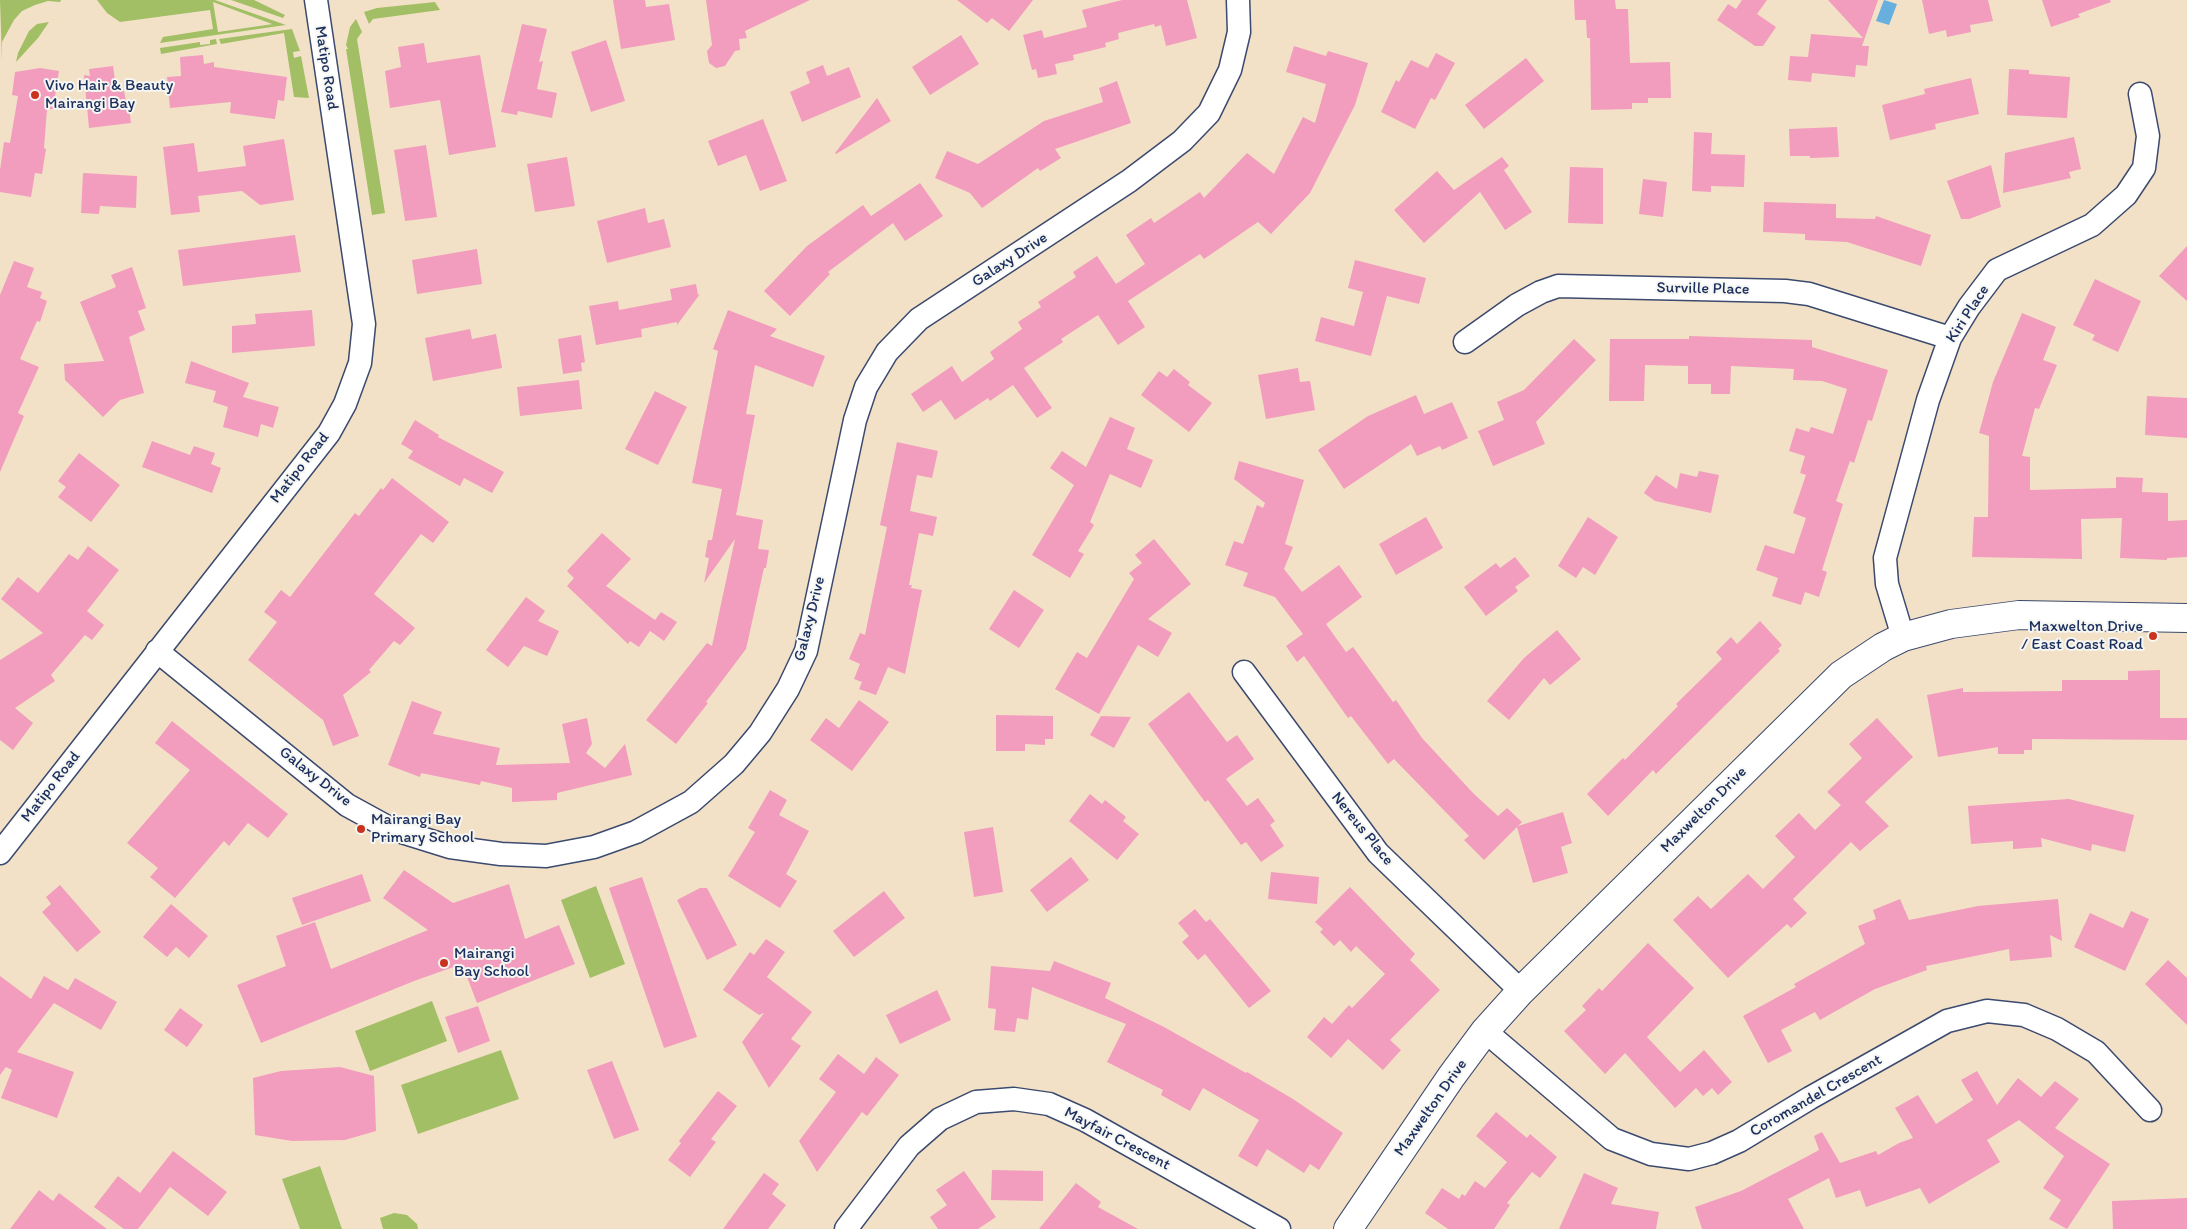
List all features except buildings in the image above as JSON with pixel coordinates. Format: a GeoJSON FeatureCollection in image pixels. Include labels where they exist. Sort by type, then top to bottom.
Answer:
{"type":"FeatureCollection","features":[{"type":"Feature","properties":{"kind":"street","name":"Matipo Road"},"geometry":{"type":"LineString","coordinates":[[0,854],[329,433],[345,404],[360,363],[364,324],[316,0]]}},
{"type":"Feature","properties":{"kind":"street","name":"Galaxy Drive"},"geometry":{"type":"LineString","coordinates":[[157,651],[347,805],[389,828],[450,847],[500,854],[546,856],[594,847],[636,832],[691,802],[734,764],[760,733],[788,689],[806,651],[855,420],[866,387],[887,352],[919,319],[1129,182],[1182,141],[1209,113],[1230,70],[1239,32],[1238,0]]}},
{"type":"Feature","properties":{"kind":"street","name":"Kiri Place"},"geometry":{"type":"LineString","coordinates":[[1903,637],[1887,584],[1885,558],[1928,400],[1950,338],[1969,307],[1997,270],[2092,225],[2126,195],[2144,168],[2148,136],[2140,94]]}},
{"type":"Feature","properties":{"kind":"street","name":"Surville Place"},"geometry":{"type":"LineString","coordinates":[[1466,342],[1517,305],[1541,292],[1558,286],[1785,291],[1809,294],[1950,338]]}},
{"type":"Feature","properties":{"kind":"street","name":"Maxwelton Drive"},"geometry":{"type":"LineString","coordinates":[[1348,1229],[1451,1077],[1485,1031],[1521,991],[1841,675],[1882,647],[1903,637],[1951,624],[2019,616],[2187,618]]}},
{"type":"Feature","properties":{"kind":"street","name":"Nereus Place"},"geometry":{"type":"LineString","coordinates":[[1244,672],[1378,853],[1521,991]]}},
{"type":"Feature","properties":{"kind":"street","name":"Coromandel Crescent"},"geometry":{"type":"LineString","coordinates":[[1485,1031],[1612,1138],[1651,1154],[1689,1158],[1712,1153],[1739,1141],[1810,1098],[1946,1021],[1987,1011],[2024,1015],[2057,1029],[2096,1052],[2150,1110]]}},
{"type":"Feature","properties":{"kind":"street","name":"Mayfair Crescent"},"geometry":{"type":"LineString","coordinates":[[846,1229],[910,1146],[940,1119],[976,1102],[1014,1099],[1049,1104],[1085,1120],[1280,1229]]}},
{"type":"Feature","properties":{"kind":"green space"},"geometry":{"type":"Polygon","coordinates":[[[0,0],[61,0],[60,2],[48,1],[22,11],[14,20],[2,42],[2,61],[0,0]]]}},
{"type":"Feature","properties":{"kind":"green space"},"geometry":{"type":"Polygon","coordinates":[[[97,0],[215,0],[286,25],[160,43],[163,37],[213,29],[210,10],[120,22],[107,13],[97,0]],[[213,2],[218,32],[273,24],[213,2]]]}},
{"type":"Feature","properties":{"kind":"green space"},"geometry":{"type":"Polygon","coordinates":[[[231,0],[254,0],[285,15],[283,18],[231,0]]]}},
{"type":"Feature","properties":{"kind":"green space"},"geometry":{"type":"Polygon","coordinates":[[[435,2],[440,10],[373,19],[369,24],[364,12],[377,8],[435,2]]]}},
{"type":"Feature","properties":{"kind":"green space"},"geometry":{"type":"Polygon","coordinates":[[[356,19],[362,32],[357,39],[385,213],[372,215],[346,49],[348,49],[346,45],[350,27],[356,19]]]}},
{"type":"Feature","properties":{"kind":"green space"},"geometry":{"type":"Polygon","coordinates":[[[49,22],[38,38],[16,62],[18,53],[29,31],[37,24],[49,22]]]}},
{"type":"Feature","properties":{"kind":"green space"},"geometry":{"type":"Polygon","coordinates":[[[292,29],[300,51],[293,52],[294,58],[301,56],[309,98],[294,97],[284,33],[221,44],[219,39],[292,29]]]}},
{"type":"Feature","properties":{"kind":"green space"},"geometry":{"type":"Polygon","coordinates":[[[216,39],[217,44],[161,54],[160,48],[200,42],[200,45],[210,44],[210,40],[216,39]]]}},
{"type":"Feature","properties":{"kind":"green space"},"geometry":{"type":"Polygon","coordinates":[[[596,886],[625,964],[590,978],[561,900],[596,886]]]}},
{"type":"Feature","properties":{"kind":"green space"},"geometry":{"type":"Polygon","coordinates":[[[432,1001],[447,1041],[370,1071],[355,1031],[432,1001]]]}},
{"type":"Feature","properties":{"kind":"green space"},"geometry":{"type":"Polygon","coordinates":[[[501,1050],[519,1099],[418,1134],[401,1085],[501,1050]]]}},
{"type":"Feature","properties":{"kind":"green space"},"geometry":{"type":"Polygon","coordinates":[[[320,1166],[342,1229],[300,1229],[282,1179],[320,1166]]]}},
{"type":"Feature","properties":{"kind":"green space"},"geometry":{"type":"Polygon","coordinates":[[[394,1213],[407,1215],[417,1224],[418,1229],[383,1229],[380,1218],[394,1213]]]}},
{"type":"Feature","properties":{"kind":"water"},"geometry":{"type":"Polygon","coordinates":[[[1884,0],[1897,4],[1889,25],[1876,21],[1884,0]]]}},
{"type":"Feature","properties":{"kind":"place","name":"Vivo Hair & Beauty Mairangi Bay"},"geometry":{"type":"Point","coordinates":[35,95]}},
{"type":"Feature","properties":{"kind":"place","name":"Maxwelton Drive / East Coast Road"},"geometry":{"type":"Point","coordinates":[2153,636]}},
{"type":"Feature","properties":{"kind":"place","name":"Mairangi Bay Primary School"},"geometry":{"type":"Point","coordinates":[361,829]}},
{"type":"Feature","properties":{"kind":"place","name":"Mairangi Bay School"},"geometry":{"type":"Point","coordinates":[444,963]}}]}
